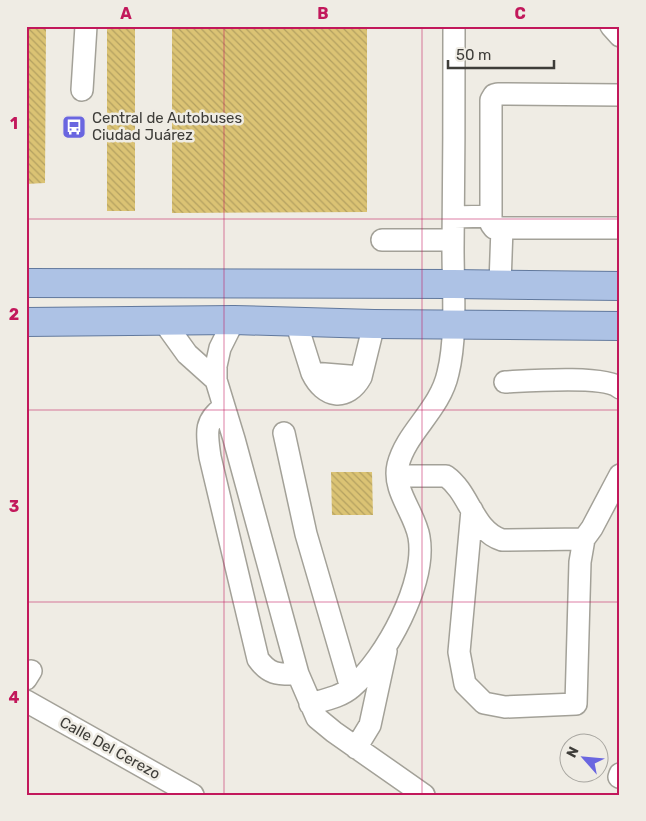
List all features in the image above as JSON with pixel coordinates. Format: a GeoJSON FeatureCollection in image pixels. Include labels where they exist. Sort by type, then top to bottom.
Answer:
{"type":"FeatureCollection","features":[{"type":"Feature","properties":{"kind":"main road"},"geometry":{"type":"LineString","coordinates":[[26,283],[620,286]]}},
{"type":"Feature","properties":{"kind":"main road"},"geometry":{"type":"LineString","coordinates":[[26,322],[234,320],[374,324],[620,326]]}},
{"type":"Feature","properties":{"kind":"street"},"geometry":{"type":"LineString","coordinates":[[82,90],[86,26]]}},
{"type":"Feature","properties":{"kind":"street"},"geometry":{"type":"LineString","coordinates":[[611,26],[620,36]]}},
{"type":"Feature","properties":{"kind":"street"},"geometry":{"type":"LineString","coordinates":[[356,748],[370,725],[388,645],[411,594],[421,556],[419,536],[401,492],[398,466],[404,448],[437,402],[448,374],[452,353],[454,217],[449,28]]}},
{"type":"Feature","properties":{"kind":"street"},"geometry":{"type":"LineString","coordinates":[[500,284],[491,100],[498,94],[620,95]]}},
{"type":"Feature","properties":{"kind":"street"},"geometry":{"type":"LineString","coordinates":[[454,217],[496,222],[620,228]]}},
{"type":"Feature","properties":{"kind":"street"},"geometry":{"type":"LineString","coordinates":[[382,240],[454,240]]}},
{"type":"Feature","properties":{"kind":"street"},"geometry":{"type":"LineString","coordinates":[[234,320],[220,348],[216,366],[216,380],[298,674],[317,718],[356,748],[424,795]]}},
{"type":"Feature","properties":{"kind":"street"},"geometry":{"type":"LineString","coordinates":[[164,322],[187,354],[216,380]]}},
{"type":"Feature","properties":{"kind":"street"},"geometry":{"type":"LineString","coordinates":[[296,322],[317,384],[322,389],[331,393],[341,394],[348,392],[361,377],[374,324]]}},
{"type":"Feature","properties":{"kind":"street"},"geometry":{"type":"LineString","coordinates":[[505,382],[575,380],[604,382],[620,388]]}},
{"type":"Feature","properties":{"kind":"street"},"geometry":{"type":"LineString","coordinates":[[224,407],[208,424],[207,436],[210,458],[258,660],[264,668],[274,673],[298,674]]}},
{"type":"Feature","properties":{"kind":"street"},"geometry":{"type":"LineString","coordinates":[[284,433],[306,534],[352,688]]}},
{"type":"Feature","properties":{"kind":"street"},"geometry":{"type":"LineString","coordinates":[[472,510],[459,652],[465,684],[484,703],[505,707],[576,704],[580,562],[584,539],[592,528],[620,475]]}},
{"type":"Feature","properties":{"kind":"street"},"geometry":{"type":"LineString","coordinates":[[398,476],[446,476],[452,480],[466,498],[484,529],[492,537],[502,540],[584,539]]}},
{"type":"Feature","properties":{"kind":"street"},"geometry":{"type":"LineString","coordinates":[[310,704],[340,695],[352,688],[388,645]]}},
{"type":"Feature","properties":{"kind":"street","name":"Calle Del Cerezo"},"geometry":{"type":"LineString","coordinates":[[26,700],[193,795]]}},
{"type":"Feature","properties":{"kind":"building"},"geometry":{"type":"Polygon","coordinates":[[[26,26],[46,26],[45,183],[26,184],[26,26]]]}},
{"type":"Feature","properties":{"kind":"building"},"geometry":{"type":"Polygon","coordinates":[[[107,26],[135,26],[135,211],[107,211],[107,26]]]}},
{"type":"Feature","properties":{"kind":"building"},"geometry":{"type":"Polygon","coordinates":[[[172,26],[367,26],[367,212],[172,213],[172,26]]]}},
{"type":"Feature","properties":{"kind":"building"},"geometry":{"type":"Polygon","coordinates":[[[331,472],[372,472],[373,515],[332,515],[331,472]]]}},
{"type":"Feature","properties":{"kind":"place","name":"Central de Autobuses Ciudad Juárez"},"geometry":{"type":"Point","coordinates":[74,127]}}]}
